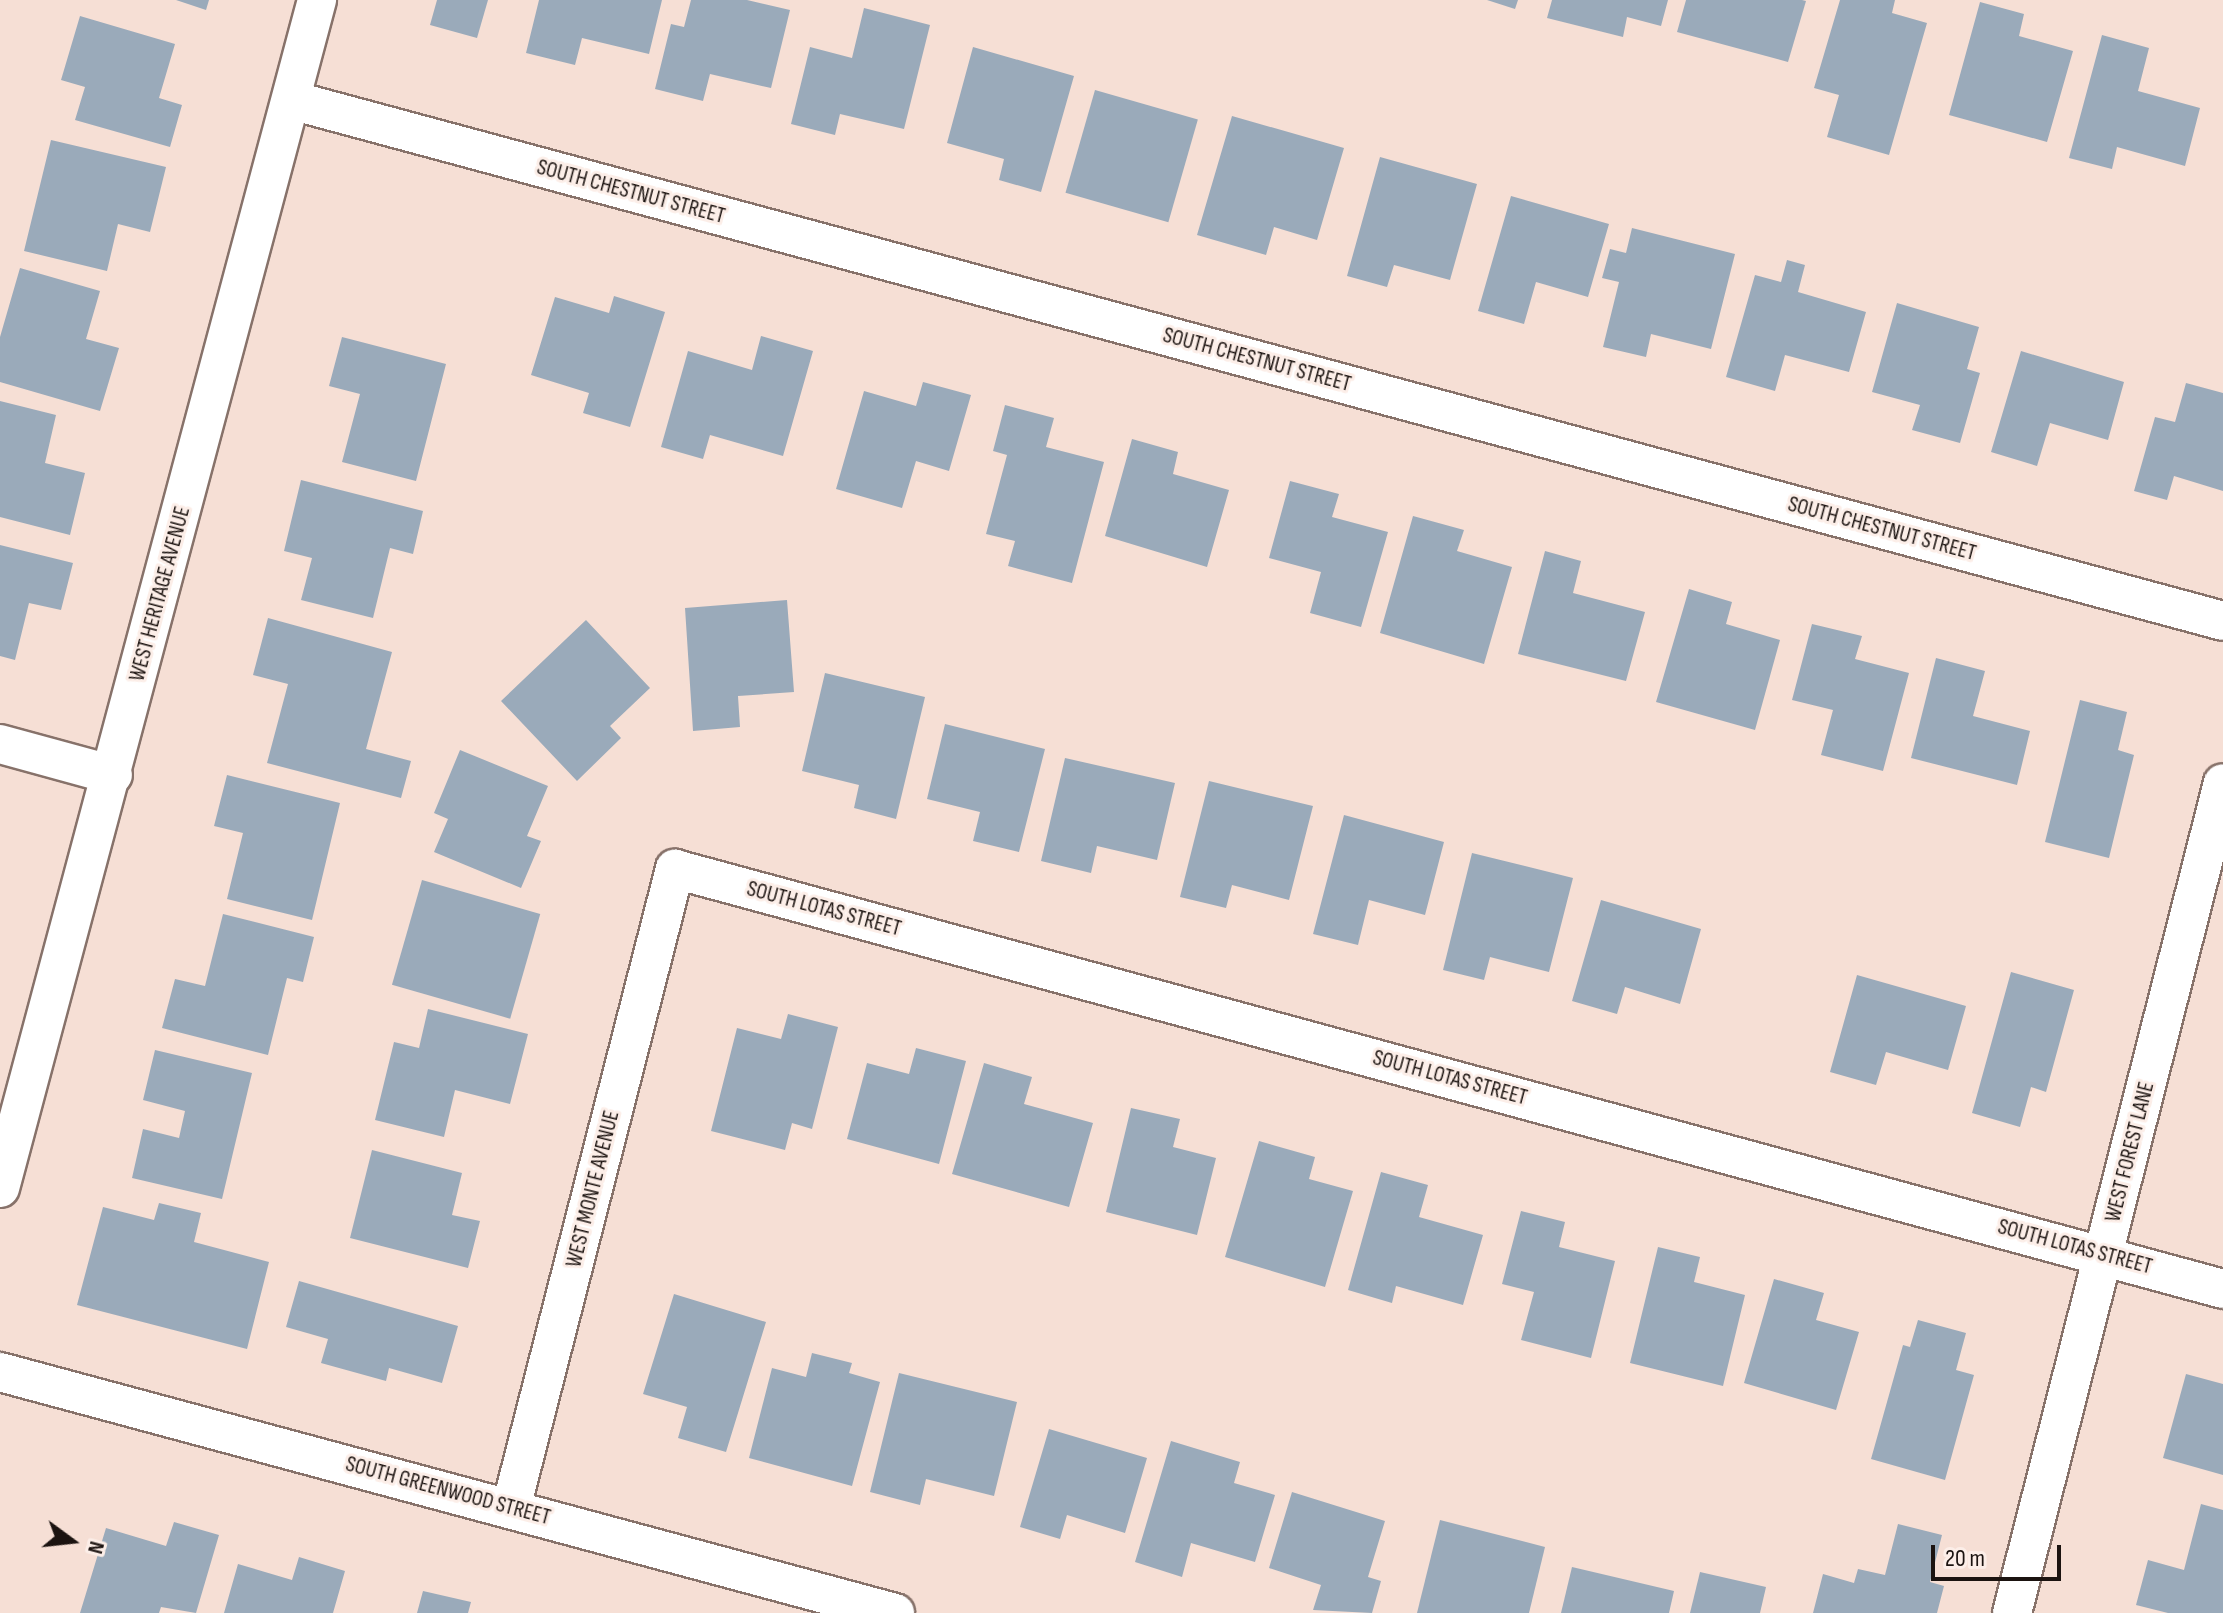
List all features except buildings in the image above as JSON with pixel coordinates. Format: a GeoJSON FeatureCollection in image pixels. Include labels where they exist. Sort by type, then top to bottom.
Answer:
{"type":"FeatureCollection","features":[{"type":"Feature","properties":{"kind":"street","name":"WEST HERITAGE AVENUE"},"geometry":{"type":"LineString","coordinates":[[0,1188],[113,775],[317,0]]}},
{"type":"Feature","properties":{"kind":"street","name":"SOUTH CHESTNUT STREET"},"geometry":{"type":"LineString","coordinates":[[291,100],[2223,621]]}},
{"type":"Feature","properties":{"kind":"street"},"geometry":{"type":"LineString","coordinates":[[0,744],[113,775]]}},
{"type":"Feature","properties":{"kind":"street","name":"WEST FOREST LANE"},"geometry":{"type":"LineString","coordinates":[[2012,1613],[2223,783]]}},
{"type":"Feature","properties":{"kind":"street","name":"SOUTH LOTAS STREET"},"geometry":{"type":"LineString","coordinates":[[675,869],[2223,1289]]}},
{"type":"Feature","properties":{"kind":"street","name":"WEST MONTE AVENUE"},"geometry":{"type":"LineString","coordinates":[[511,1508],[675,869]]}},
{"type":"Feature","properties":{"kind":"street","name":"SOUTH GREENWOOD STREET"},"geometry":{"type":"LineString","coordinates":[[0,1372],[895,1613]]}}]}
